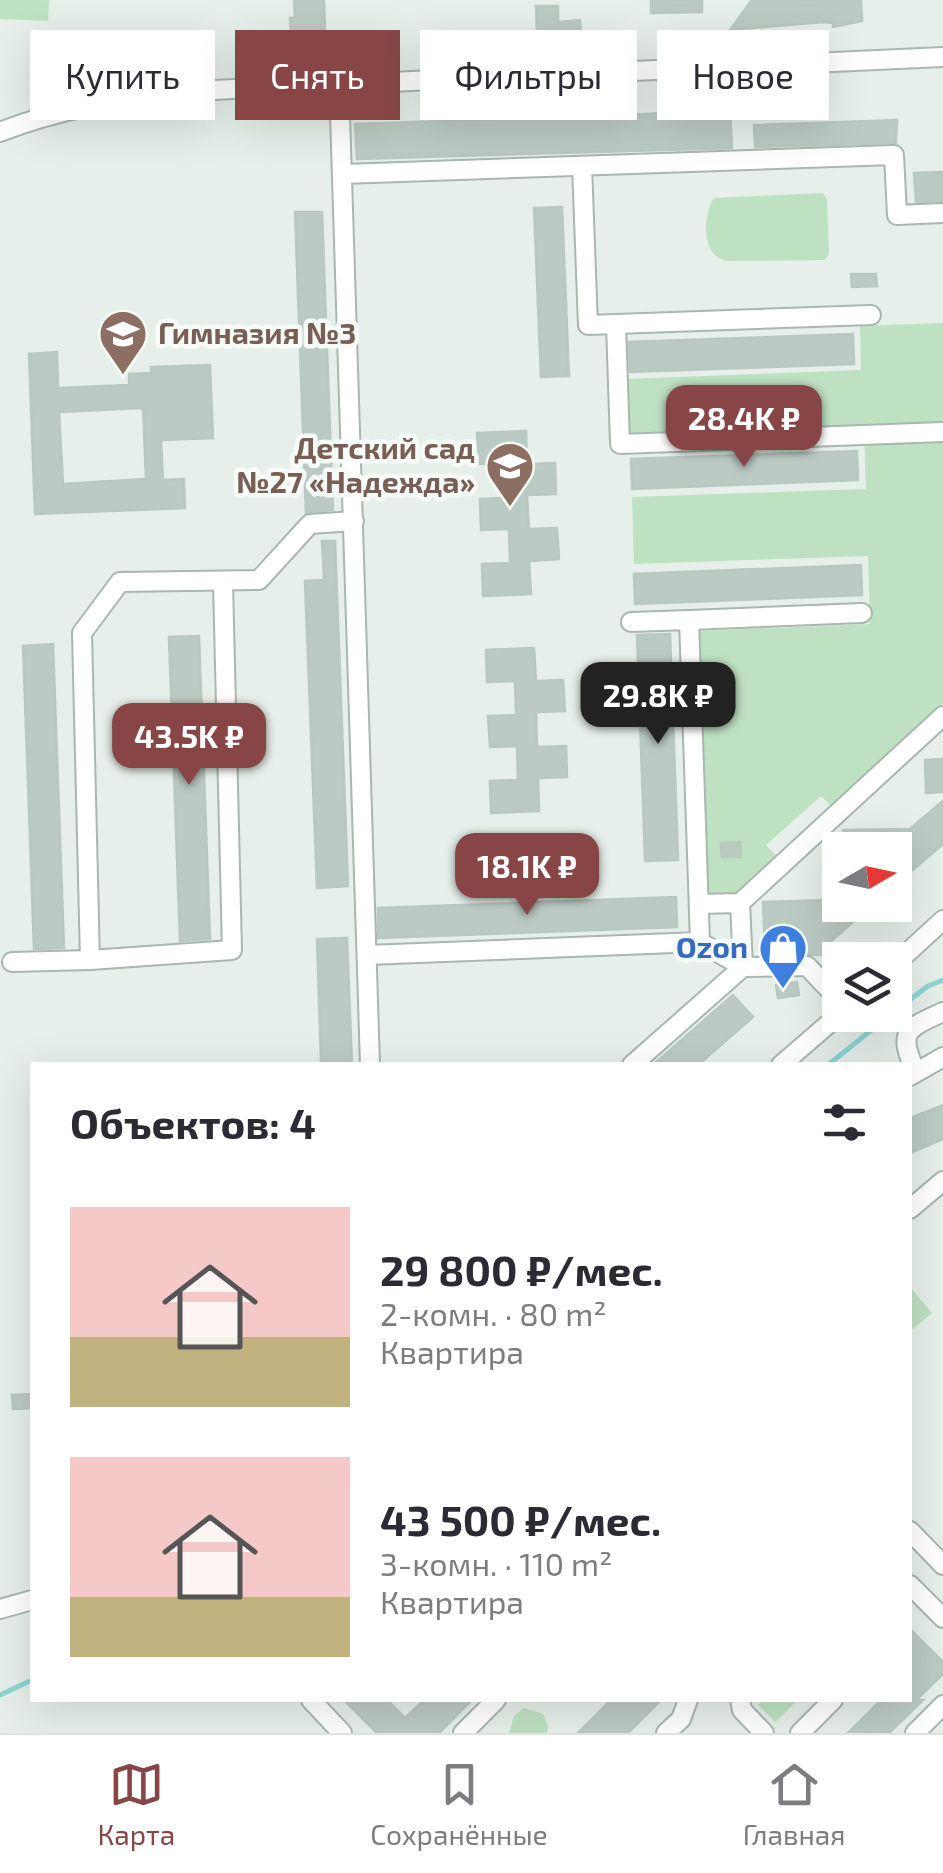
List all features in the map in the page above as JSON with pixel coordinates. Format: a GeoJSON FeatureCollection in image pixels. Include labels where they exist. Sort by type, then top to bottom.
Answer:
{"type":"FeatureCollection","features":[{"type":"Feature","properties":{"kind":"street"},"geometry":{"type":"LineString","coordinates":[[400,80],[943,57]]}},
{"type":"Feature","properties":{"kind":"street"},"geometry":{"type":"LineString","coordinates":[[0,132],[97,103],[152,94],[235,89]]}},
{"type":"Feature","properties":{"kind":"street"},"geometry":{"type":"LineString","coordinates":[[341,120],[370,1062]]}},
{"type":"Feature","properties":{"kind":"street"},"geometry":{"type":"LineString","coordinates":[[343,174],[894,155],[897,215],[943,213]]}},
{"type":"Feature","properties":{"kind":"street"},"geometry":{"type":"LineString","coordinates":[[582,166],[588,325],[871,315]]}},
{"type":"Feature","properties":{"kind":"street"},"geometry":{"type":"LineString","coordinates":[[616,324],[620,444],[943,432]]}},
{"type":"Feature","properties":{"kind":"street"},"geometry":{"type":"LineString","coordinates":[[90,960],[82,634],[120,582],[259,580],[310,524],[354,521]]}},
{"type":"Feature","properties":{"kind":"street"},"geometry":{"type":"LineString","coordinates":[[12,962],[232,950],[223,583]]}},
{"type":"Feature","properties":{"kind":"street"},"geometry":{"type":"LineString","coordinates":[[630,622],[862,613]]}},
{"type":"Feature","properties":{"kind":"street"},"geometry":{"type":"LineString","coordinates":[[689,620],[700,942]]}},
{"type":"Feature","properties":{"kind":"street"},"geometry":{"type":"LineString","coordinates":[[699,904],[740,903],[943,716]]}},
{"type":"Feature","properties":{"kind":"street"},"geometry":{"type":"LineString","coordinates":[[740,903],[743,967]]}},
{"type":"Feature","properties":{"kind":"street"},"geometry":{"type":"LineString","coordinates":[[912,948],[943,920]]}},
{"type":"Feature","properties":{"kind":"street"},"geometry":{"type":"LineString","coordinates":[[367,955],[700,942],[743,967],[808,966],[822,982]]}},
{"type":"Feature","properties":{"kind":"street"},"geometry":{"type":"LineString","coordinates":[[635,1062],[743,967]]}},
{"type":"Feature","properties":{"kind":"street"},"geometry":{"type":"LineString","coordinates":[[909,1062],[905,1038],[913,1026],[943,1012]]}},
{"type":"Feature","properties":{"kind":"street"},"geometry":{"type":"LineString","coordinates":[[784,1062],[822,1030]]}},
{"type":"Feature","properties":{"kind":"street"},"geometry":{"type":"LineString","coordinates":[[913,1074],[943,1057]]}},
{"type":"Feature","properties":{"kind":"street"},"geometry":{"type":"LineString","coordinates":[[912,1207],[943,1181]]}},
{"type":"Feature","properties":{"kind":"street"},"geometry":{"type":"LineString","coordinates":[[912,1533],[943,1565]]}},
{"type":"Feature","properties":{"kind":"street"},"geometry":{"type":"LineString","coordinates":[[912,1587],[943,1618]]}},
{"type":"Feature","properties":{"kind":"street"},"geometry":{"type":"LineString","coordinates":[[0,1609],[30,1601]]}},
{"type":"Feature","properties":{"kind":"street"},"geometry":{"type":"LineString","coordinates":[[313,1702],[342,1733]]}},
{"type":"Feature","properties":{"kind":"street"},"geometry":{"type":"LineString","coordinates":[[463,1733],[494,1702]]}},
{"type":"Feature","properties":{"kind":"street"},"geometry":{"type":"LineString","coordinates":[[666,1733],[681,1718],[687,1702]]}},
{"type":"Feature","properties":{"kind":"street"},"geometry":{"type":"LineString","coordinates":[[740,1702],[742,1710],[764,1733]]}},
{"type":"Feature","properties":{"kind":"street"},"geometry":{"type":"LineString","coordinates":[[800,1733],[831,1702]]}},
{"type":"Feature","properties":{"kind":"street"},"geometry":{"type":"LineString","coordinates":[[915,1733],[943,1705]]}},
{"type":"Feature","properties":{"kind":"green space"},"geometry":{"type":"Polygon","coordinates":[[[0,0],[49,0],[48,21],[0,19],[0,0]]]}},
{"type":"Feature","properties":{"kind":"green space"},"geometry":{"type":"Polygon","coordinates":[[[823,193],[827,199],[829,254],[825,260],[728,261],[719,258],[709,244],[707,215],[714,198],[823,193]]]}},
{"type":"Feature","properties":{"kind":"green space"},"geometry":{"type":"Polygon","coordinates":[[[943,323],[943,703],[830,805],[821,796],[766,845],[776,856],[734,895],[708,896],[698,631],[870,624],[868,556],[634,564],[632,497],[866,489],[864,426],[628,434],[626,379],[861,370],[860,326],[943,323]]]}},
{"type":"Feature","properties":{"kind":"green space"},"geometry":{"type":"Polygon","coordinates":[[[912,1289],[932,1313],[912,1329],[912,1289]]]}},
{"type":"Feature","properties":{"kind":"green space"},"geometry":{"type":"Polygon","coordinates":[[[761,1702],[796,1702],[775,1722],[758,1705],[761,1702]]]}},
{"type":"Feature","properties":{"kind":"green space"},"geometry":{"type":"Polygon","coordinates":[[[524,1708],[543,1714],[547,1733],[509,1733],[514,1716],[524,1708]]]}},
{"type":"Feature","properties":{"kind":"building"},"geometry":{"type":"Polygon","coordinates":[[[294,0],[324,0],[325,30],[291,30],[290,18],[295,18],[294,0]]]}},
{"type":"Feature","properties":{"kind":"building"},"geometry":{"type":"Polygon","coordinates":[[[651,0],[702,0],[702,12],[651,13],[651,0]]]}},
{"type":"Feature","properties":{"kind":"building"},"geometry":{"type":"Polygon","coordinates":[[[752,0],[861,0],[862,21],[833,27],[833,23],[823,22],[730,30],[752,0]]]}},
{"type":"Feature","properties":{"kind":"building"},"geometry":{"type":"Polygon","coordinates":[[[536,6],[558,6],[558,22],[580,20],[581,30],[537,30],[536,6]]]}},
{"type":"Feature","properties":{"kind":"building"},"geometry":{"type":"Polygon","coordinates":[[[637,114],[657,114],[657,120],[730,120],[732,148],[357,159],[355,124],[637,120],[637,114]]]}},
{"type":"Feature","properties":{"kind":"building"},"geometry":{"type":"Polygon","coordinates":[[[897,120],[896,143],[755,147],[754,125],[897,120]]]}},
{"type":"Feature","properties":{"kind":"building"},"geometry":{"type":"Polygon","coordinates":[[[943,172],[943,201],[916,202],[914,173],[943,172]]]}},
{"type":"Feature","properties":{"kind":"building"},"geometry":{"type":"Polygon","coordinates":[[[562,207],[569,376],[541,377],[534,208],[562,207]]]}},
{"type":"Feature","properties":{"kind":"building"},"geometry":{"type":"Polygon","coordinates":[[[295,212],[322,212],[333,510],[306,513],[295,212]]]}},
{"type":"Feature","properties":{"kind":"building"},"geometry":{"type":"Polygon","coordinates":[[[851,274],[876,274],[877,286],[852,287],[851,274]]]}},
{"type":"Feature","properties":{"kind":"building"},"geometry":{"type":"Polygon","coordinates":[[[853,334],[854,364],[630,372],[629,342],[853,334]]]}},
{"type":"Feature","properties":{"kind":"building"},"geometry":{"type":"Polygon","coordinates":[[[57,352],[58,388],[129,385],[129,374],[151,373],[151,367],[210,365],[213,438],[161,440],[163,480],[184,479],[185,508],[35,514],[29,354],[57,352]],[[143,408],[59,412],[63,484],[146,479],[143,408]]]}},
{"type":"Feature","properties":{"kind":"building"},"geometry":{"type":"Polygon","coordinates":[[[526,431],[527,464],[555,463],[556,494],[527,495],[529,529],[557,528],[559,559],[529,561],[531,594],[483,596],[482,564],[510,563],[509,529],[481,530],[480,499],[508,498],[507,463],[479,464],[477,433],[526,431]]]}},
{"type":"Feature","properties":{"kind":"building"},"geometry":{"type":"Polygon","coordinates":[[[857,451],[858,480],[632,489],[631,459],[857,451]]]}},
{"type":"Feature","properties":{"kind":"building"},"geometry":{"type":"Polygon","coordinates":[[[322,541],[335,541],[348,886],[317,888],[305,581],[324,580],[322,541]]]}},
{"type":"Feature","properties":{"kind":"building"},"geometry":{"type":"Polygon","coordinates":[[[861,565],[862,595],[635,604],[634,574],[861,565]]]}},
{"type":"Feature","properties":{"kind":"building"},"geometry":{"type":"Polygon","coordinates":[[[670,634],[678,860],[645,861],[637,635],[670,634]]]}},
{"type":"Feature","properties":{"kind":"building"},"geometry":{"type":"Polygon","coordinates":[[[199,636],[210,939],[180,941],[169,637],[199,636]]]}},
{"type":"Feature","properties":{"kind":"building"},"geometry":{"type":"Polygon","coordinates":[[[53,644],[64,948],[34,949],[23,646],[53,644]]]}},
{"type":"Feature","properties":{"kind":"building"},"geometry":{"type":"Polygon","coordinates":[[[534,648],[536,681],[563,680],[565,711],[536,712],[537,747],[566,746],[567,777],[538,778],[539,811],[491,813],[490,781],[518,780],[517,746],[490,747],[488,716],[516,715],[515,681],[487,682],[486,650],[534,648]]]}},
{"type":"Feature","properties":{"kind":"building"},"geometry":{"type":"Polygon","coordinates":[[[943,759],[943,792],[926,793],[925,760],[943,759]]]}},
{"type":"Feature","properties":{"kind":"building"},"geometry":{"type":"Polygon","coordinates":[[[943,801],[943,844],[912,870],[912,832],[843,830],[910,829],[943,801]]]}},
{"type":"Feature","properties":{"kind":"building"},"geometry":{"type":"Polygon","coordinates":[[[740,842],[741,857],[722,857],[721,843],[740,842]]]}},
{"type":"Feature","properties":{"kind":"building"},"geometry":{"type":"Polygon","coordinates":[[[676,897],[677,927],[378,938],[378,908],[676,897]]]}},
{"type":"Feature","properties":{"kind":"building"},"geometry":{"type":"Polygon","coordinates":[[[822,900],[822,922],[853,922],[830,942],[822,942],[822,955],[765,954],[763,902],[822,900]]]}},
{"type":"Feature","properties":{"kind":"building"},"geometry":{"type":"Polygon","coordinates":[[[347,938],[352,1062],[321,1062],[317,939],[347,938]]]}},
{"type":"Feature","properties":{"kind":"building"},"geometry":{"type":"Polygon","coordinates":[[[797,982],[799,995],[778,998],[776,985],[797,982]]]}},
{"type":"Feature","properties":{"kind":"building"},"geometry":{"type":"Polygon","coordinates":[[[733,995],[753,1017],[701,1062],[656,1062],[733,995]]]}},
{"type":"Feature","properties":{"kind":"building"},"geometry":{"type":"Polygon","coordinates":[[[943,1105],[943,1139],[912,1152],[912,1117],[943,1105]]]}},
{"type":"Feature","properties":{"kind":"building"},"geometry":{"type":"Polygon","coordinates":[[[30,1394],[30,1408],[13,1409],[12,1395],[30,1394]]]}},
{"type":"Feature","properties":{"kind":"building"},"geometry":{"type":"Polygon","coordinates":[[[912,1631],[943,1662],[943,1674],[889,1733],[848,1733],[879,1702],[912,1702],[912,1631]]]}},
{"type":"Feature","properties":{"kind":"building"},"geometry":{"type":"Polygon","coordinates":[[[346,1702],[389,1702],[405,1718],[422,1702],[470,1702],[439,1733],[377,1733],[346,1702]]]}},
{"type":"Feature","properties":{"kind":"building"},"geometry":{"type":"Polygon","coordinates":[[[609,1702],[659,1702],[628,1733],[578,1733],[609,1702]]]}},
{"type":"Feature","properties":{"kind":"waterway"},"geometry":{"type":"LineString","coordinates":[[912,998],[943,980]]}},
{"type":"Feature","properties":{"kind":"waterway"},"geometry":{"type":"LineString","coordinates":[[832,1062],[869,1032]]}},
{"type":"Feature","properties":{"kind":"waterway"},"geometry":{"type":"LineString","coordinates":[[0,1695],[30,1681]]}},
{"type":"Feature","properties":{"kind":"place","name":"Гимназия №3"},"geometry":{"type":"Point","coordinates":[123,376]}},
{"type":"Feature","properties":{"kind":"place","name":"Детский сад №27 «Надежда»"},"geometry":{"type":"Point","coordinates":[510,508]}},
{"type":"Feature","properties":{"kind":"place","name":"Ozon"},"geometry":{"type":"Point","coordinates":[783,990]}}]}
